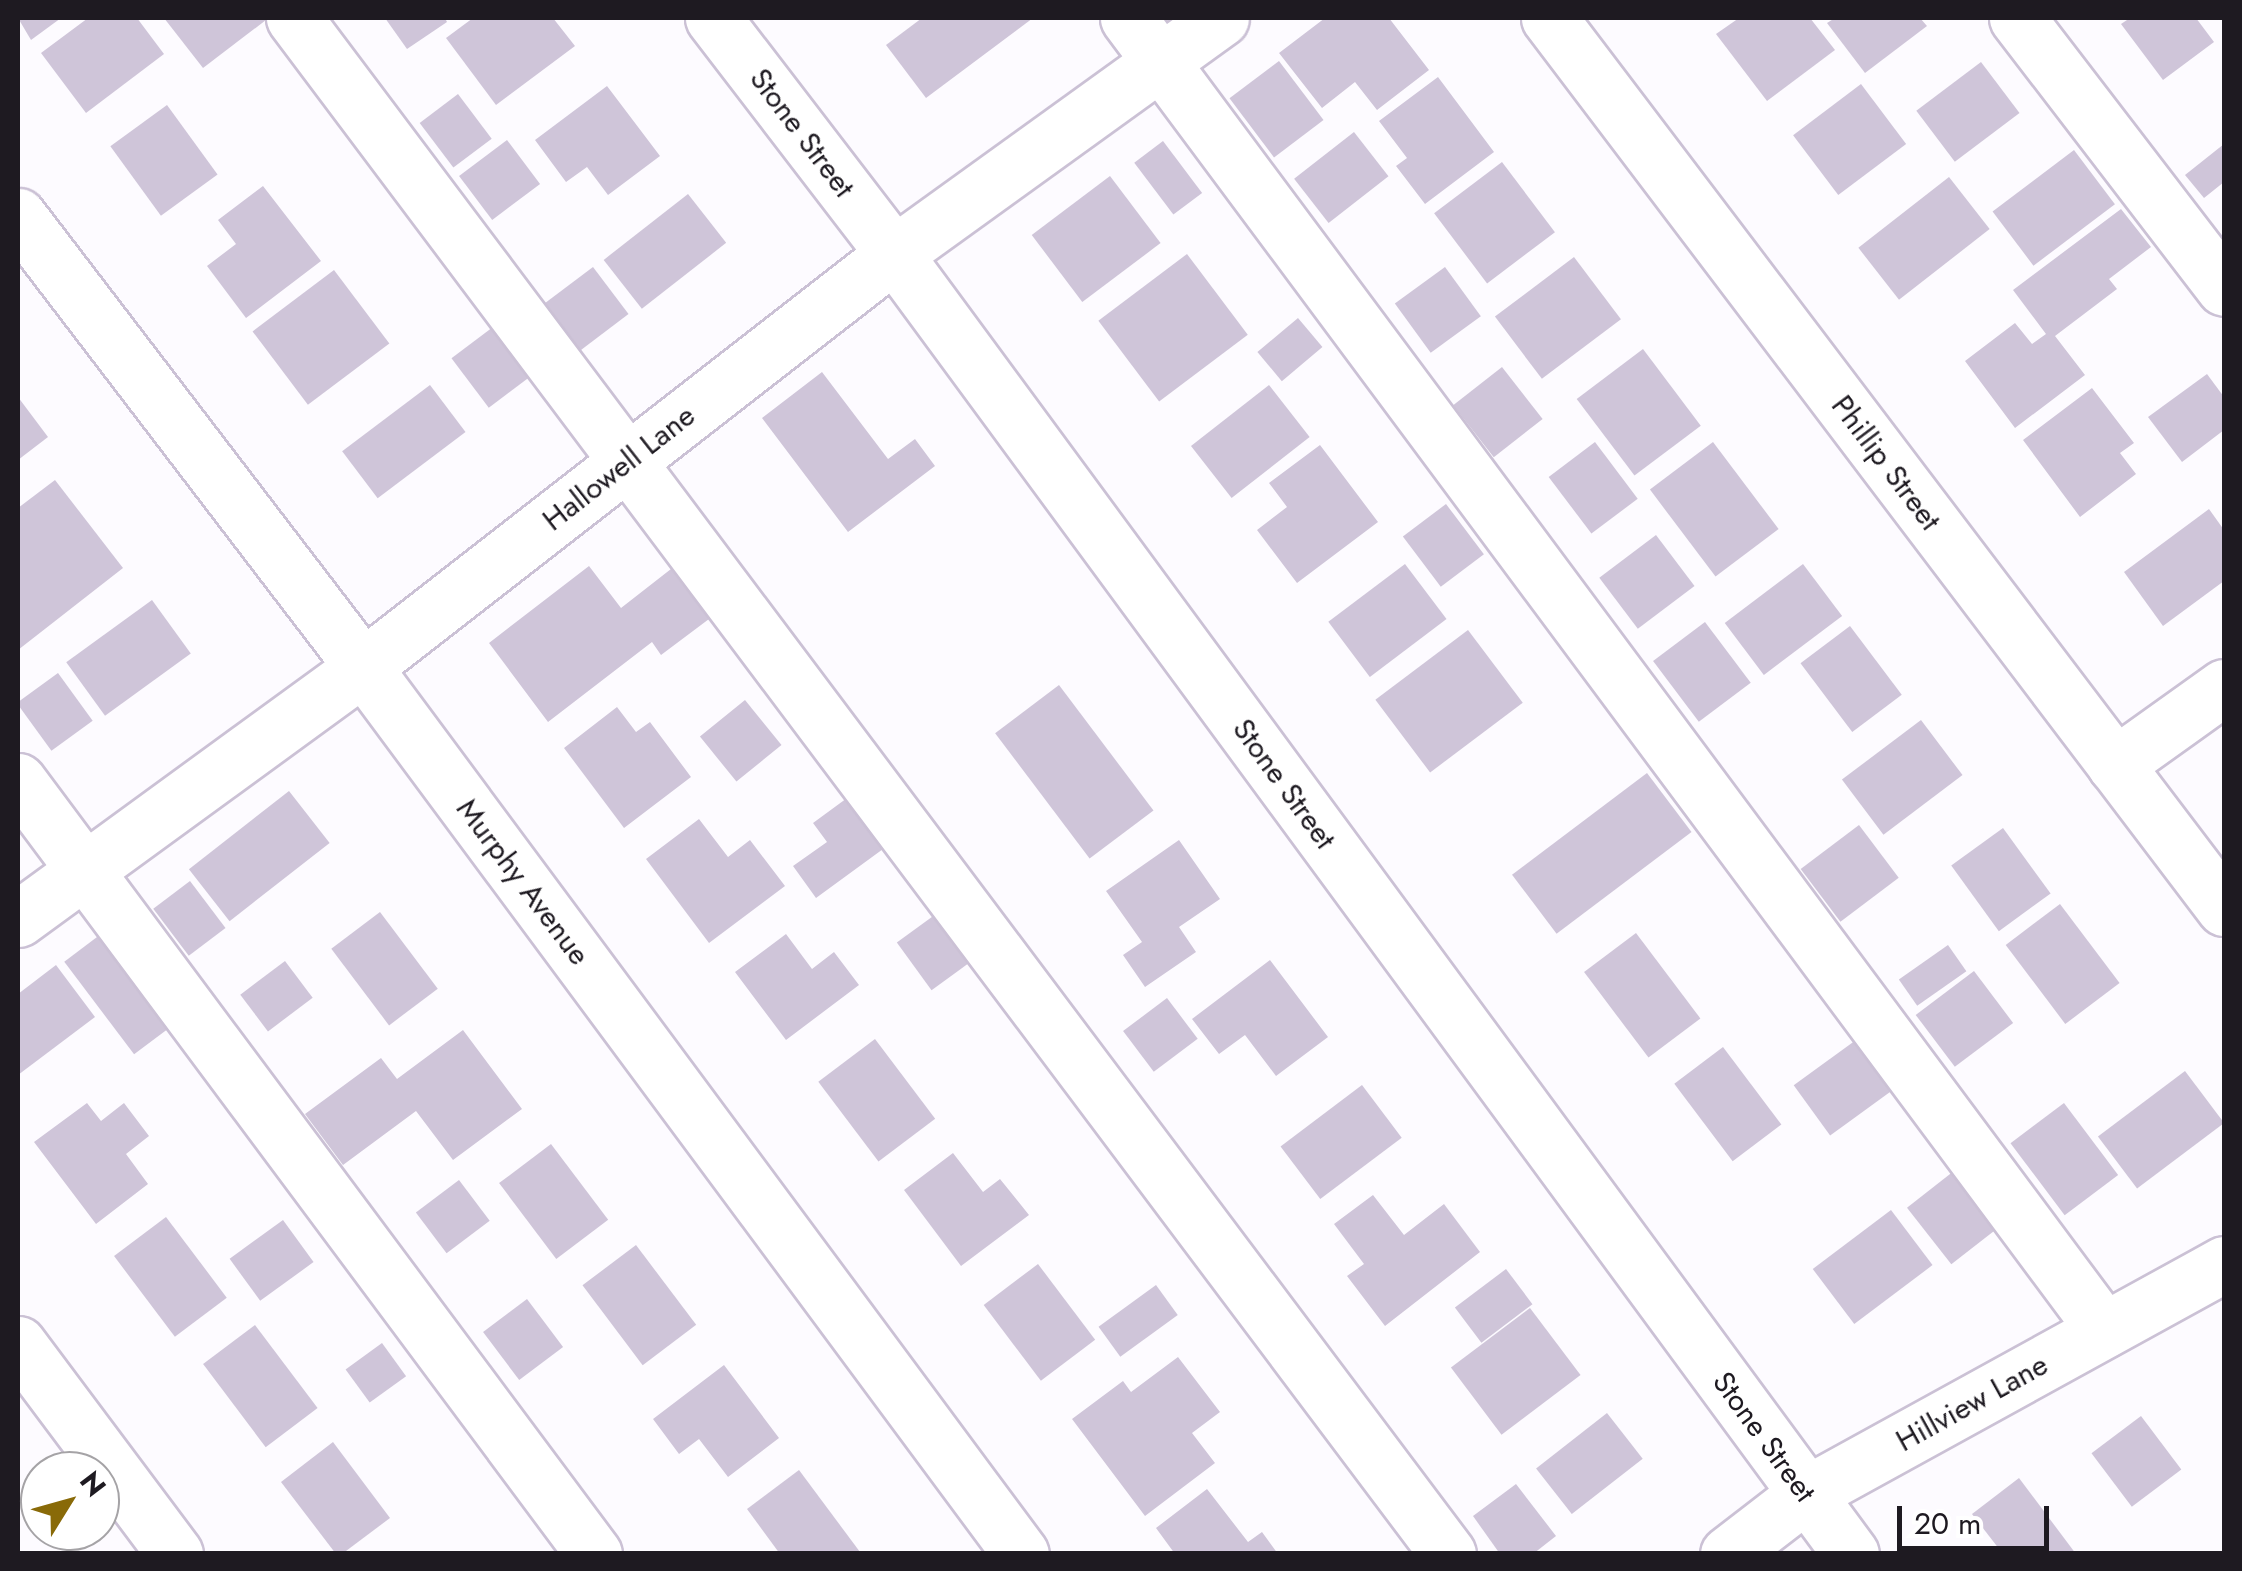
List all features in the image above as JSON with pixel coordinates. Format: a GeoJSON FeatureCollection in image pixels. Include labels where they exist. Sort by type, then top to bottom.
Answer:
{"type":"FeatureCollection","features":[{"type":"Feature","properties":{"kind":"street"},"geometry":{"type":"LineString","coordinates":[[294,18],[1448,1554]]}},
{"type":"Feature","properties":{"kind":"street","name":"Stone Street"},"geometry":{"type":"LineString","coordinates":[[714,18],[894,254],[1851,1554]]}},
{"type":"Feature","properties":{"kind":"street"},"geometry":{"type":"LineString","coordinates":[[1128,18],[2104,1330]]}},
{"type":"Feature","properties":{"kind":"street","name":"Hallowell Lane"},"geometry":{"type":"LineString","coordinates":[[18,919],[363,667],[894,254],[1221,18]]}},
{"type":"Feature","properties":{"kind":"street","name":"Phillip Street"},"geometry":{"type":"LineString","coordinates":[[1550,18],[2224,908]]}},
{"type":"Feature","properties":{"kind":"street"},"geometry":{"type":"LineString","coordinates":[[2017,18],[2224,288]]}},
{"type":"Feature","properties":{"kind":"street","name":"Murphy Avenue"},"geometry":{"type":"LineString","coordinates":[[18,216],[363,667],[1021,1554]]}},
{"type":"Feature","properties":{"kind":"street"},"geometry":{"type":"LineString","coordinates":[[2114,765],[2224,687]]}},
{"type":"Feature","properties":{"kind":"street"},"geometry":{"type":"LineString","coordinates":[[18,780],[594,1554]]}},
{"type":"Feature","properties":{"kind":"street","name":"Hillview Lane"},"geometry":{"type":"LineString","coordinates":[[1728,1554],[1806,1494],[2224,1264]]}},
{"type":"Feature","properties":{"kind":"street"},"geometry":{"type":"LineString","coordinates":[[18,1344],[175,1554]]}},
{"type":"Feature","properties":{"kind":"building"},"geometry":{"type":"Polygon","coordinates":[[[18,18],[61,18],[31,40],[18,18]]]}},
{"type":"Feature","properties":{"kind":"building"},"geometry":{"type":"Polygon","coordinates":[[[88,18],[137,18],[164,54],[86,113],[41,53],[88,18]]]}},
{"type":"Feature","properties":{"kind":"building"},"geometry":{"type":"Polygon","coordinates":[[[164,18],[264,18],[266,20],[203,68],[164,18]]]}},
{"type":"Feature","properties":{"kind":"building"},"geometry":{"type":"Polygon","coordinates":[[[385,18],[445,18],[447,22],[407,49],[385,18]]]}},
{"type":"Feature","properties":{"kind":"building"},"geometry":{"type":"Polygon","coordinates":[[[473,18],[553,18],[575,46],[496,105],[446,38],[473,18]]]}},
{"type":"Feature","properties":{"kind":"building"},"geometry":{"type":"Polygon","coordinates":[[[922,18],[1033,18],[926,98],[886,45],[922,18]]]}},
{"type":"Feature","properties":{"kind":"building"},"geometry":{"type":"Polygon","coordinates":[[[1325,18],[1389,18],[1429,70],[1377,110],[1355,82],[1322,108],[1279,53],[1325,18]]]}},
{"type":"Feature","properties":{"kind":"building"},"geometry":{"type":"Polygon","coordinates":[[[1739,18],[1810,18],[1835,50],[1767,101],[1716,34],[1739,18]]]}},
{"type":"Feature","properties":{"kind":"building"},"geometry":{"type":"Polygon","coordinates":[[[1835,18],[1920,18],[1927,26],[1865,73],[1827,23],[1835,18]]]}},
{"type":"Feature","properties":{"kind":"building"},"geometry":{"type":"Polygon","coordinates":[[[2130,18],[2196,18],[2214,42],[2163,80],[2121,24],[2130,18]]]}},
{"type":"Feature","properties":{"kind":"building"},"geometry":{"type":"Polygon","coordinates":[[[1279,61],[1324,120],[1274,157],[1229,98],[1279,61]]]}},
{"type":"Feature","properties":{"kind":"building"},"geometry":{"type":"Polygon","coordinates":[[[1981,62],[2020,113],[1955,162],[1916,111],[1981,62]]]}},
{"type":"Feature","properties":{"kind":"building"},"geometry":{"type":"Polygon","coordinates":[[[1438,77],[1494,152],[1425,204],[1396,166],[1407,158],[1379,121],[1438,77]]]}},
{"type":"Feature","properties":{"kind":"building"},"geometry":{"type":"Polygon","coordinates":[[[1861,84],[1906,144],[1838,195],[1793,135],[1861,84]]]}},
{"type":"Feature","properties":{"kind":"building"},"geometry":{"type":"Polygon","coordinates":[[[607,86],[660,156],[608,195],[587,167],[566,182],[535,140],[607,86]]]}},
{"type":"Feature","properties":{"kind":"building"},"geometry":{"type":"Polygon","coordinates":[[[458,94],[492,139],[453,168],[420,123],[458,94]]]}},
{"type":"Feature","properties":{"kind":"building"},"geometry":{"type":"Polygon","coordinates":[[[167,105],[218,175],[161,216],[110,146],[167,105]]]}},
{"type":"Feature","properties":{"kind":"building"},"geometry":{"type":"Polygon","coordinates":[[[1354,132],[1388,176],[1329,223],[1294,179],[1354,132]]]}},
{"type":"Feature","properties":{"kind":"building"},"geometry":{"type":"Polygon","coordinates":[[[507,140],[540,184],[492,220],[459,176],[507,140]]]}},
{"type":"Feature","properties":{"kind":"building"},"geometry":{"type":"Polygon","coordinates":[[[1163,141],[1202,193],[1173,215],[1134,163],[1163,141]]]}},
{"type":"Feature","properties":{"kind":"building"},"geometry":{"type":"Polygon","coordinates":[[[2224,144],[2224,182],[2204,198],[2185,175],[2224,144]]]}},
{"type":"Feature","properties":{"kind":"building"},"geometry":{"type":"Polygon","coordinates":[[[2074,150],[2115,204],[2033,266],[1993,211],[2074,150]]]}},
{"type":"Feature","properties":{"kind":"building"},"geometry":{"type":"Polygon","coordinates":[[[1502,162],[1555,232],[1487,283],[1434,213],[1502,162]]]}},
{"type":"Feature","properties":{"kind":"building"},"geometry":{"type":"Polygon","coordinates":[[[1110,176],[1161,243],[1082,302],[1032,235],[1110,176]]]}},
{"type":"Feature","properties":{"kind":"building"},"geometry":{"type":"Polygon","coordinates":[[[1949,177],[1990,229],[1899,300],[1858,248],[1949,177]]]}},
{"type":"Feature","properties":{"kind":"building"},"geometry":{"type":"Polygon","coordinates":[[[263,186],[321,261],[246,318],[207,266],[236,244],[218,220],[263,186]]]}},
{"type":"Feature","properties":{"kind":"building"},"geometry":{"type":"Polygon","coordinates":[[[688,194],[726,243],[642,309],[604,260],[688,194]]]}},
{"type":"Feature","properties":{"kind":"building"},"geometry":{"type":"Polygon","coordinates":[[[2121,209],[2151,247],[2109,279],[2117,289],[2055,336],[2085,375],[2015,428],[1965,361],[2015,323],[2032,344],[2046,334],[2013,290],[2121,209]]]}},
{"type":"Feature","properties":{"kind":"building"},"geometry":{"type":"Polygon","coordinates":[[[1187,254],[1248,335],[1159,401],[1098,321],[1187,254]]]}},
{"type":"Feature","properties":{"kind":"building"},"geometry":{"type":"Polygon","coordinates":[[[1574,257],[1621,319],[1542,379],[1495,317],[1574,257]]]}},
{"type":"Feature","properties":{"kind":"building"},"geometry":{"type":"Polygon","coordinates":[[[593,267],[629,314],[579,351],[543,304],[593,267]]]}},
{"type":"Feature","properties":{"kind":"building"},"geometry":{"type":"Polygon","coordinates":[[[1445,267],[1481,316],[1431,353],[1395,303],[1445,267]]]}},
{"type":"Feature","properties":{"kind":"building"},"geometry":{"type":"Polygon","coordinates":[[[334,270],[389,343],[308,405],[253,331],[334,270]]]}},
{"type":"Feature","properties":{"kind":"building"},"geometry":{"type":"Polygon","coordinates":[[[1298,318],[1322,347],[1282,381],[1257,352],[1298,318]]]}},
{"type":"Feature","properties":{"kind":"building"},"geometry":{"type":"Polygon","coordinates":[[[493,327],[530,377],[489,408],[451,358],[493,327]]]}},
{"type":"Feature","properties":{"kind":"building"},"geometry":{"type":"Polygon","coordinates":[[[1643,349],[1701,426],[1634,476],[1577,399],[1643,349]]]}},
{"type":"Feature","properties":{"kind":"building"},"geometry":{"type":"Polygon","coordinates":[[[1502,367],[1543,419],[1494,457],[1453,405],[1502,367]]]}},
{"type":"Feature","properties":{"kind":"building"},"geometry":{"type":"Polygon","coordinates":[[[822,372],[888,459],[915,439],[935,466],[848,532],[762,418],[822,372]]]}},
{"type":"Feature","properties":{"kind":"building"},"geometry":{"type":"Polygon","coordinates":[[[2207,374],[2224,397],[2224,430],[2182,462],[2148,417],[2207,374]]]}},
{"type":"Feature","properties":{"kind":"building"},"geometry":{"type":"Polygon","coordinates":[[[430,385],[466,432],[378,498],[342,451],[430,385]]]}},
{"type":"Feature","properties":{"kind":"building"},"geometry":{"type":"Polygon","coordinates":[[[1269,385],[1310,437],[1232,498],[1191,446],[1269,385]]]}},
{"type":"Feature","properties":{"kind":"building"},"geometry":{"type":"Polygon","coordinates":[[[2092,388],[2134,443],[2120,453],[2136,474],[2080,517],[2023,440],[2092,388]]]}},
{"type":"Feature","properties":{"kind":"building"},"geometry":{"type":"Polygon","coordinates":[[[18,397],[48,437],[18,460],[18,397]]]}},
{"type":"Feature","properties":{"kind":"building"},"geometry":{"type":"Polygon","coordinates":[[[1595,442],[1638,499],[1591,534],[1549,477],[1595,442]]]}},
{"type":"Feature","properties":{"kind":"building"},"geometry":{"type":"Polygon","coordinates":[[[1713,442],[1779,529],[1716,577],[1650,490],[1713,442]]]}},
{"type":"Feature","properties":{"kind":"building"},"geometry":{"type":"Polygon","coordinates":[[[1320,445],[1378,522],[1297,583],[1257,530],[1287,507],[1269,483],[1320,445]]]}},
{"type":"Feature","properties":{"kind":"building"},"geometry":{"type":"Polygon","coordinates":[[[55,480],[123,568],[18,650],[18,508],[55,480]]]}},
{"type":"Feature","properties":{"kind":"building"},"geometry":{"type":"Polygon","coordinates":[[[1446,504],[1484,554],[1441,587],[1403,536],[1446,504]]]}},
{"type":"Feature","properties":{"kind":"building"},"geometry":{"type":"Polygon","coordinates":[[[2209,509],[2224,530],[2224,581],[2163,626],[2124,572],[2209,509]]]}},
{"type":"Feature","properties":{"kind":"building"},"geometry":{"type":"Polygon","coordinates":[[[1656,535],[1695,586],[1638,629],[1599,578],[1656,535]]]}},
{"type":"Feature","properties":{"kind":"building"},"geometry":{"type":"Polygon","coordinates":[[[1405,564],[1447,619],[1370,677],[1328,622],[1405,564]]]}},
{"type":"Feature","properties":{"kind":"building"},"geometry":{"type":"Polygon","coordinates":[[[1803,564],[1842,616],[1764,675],[1725,623],[1803,564]]]}},
{"type":"Feature","properties":{"kind":"building"},"geometry":{"type":"Polygon","coordinates":[[[589,566],[621,608],[671,569],[709,619],[661,655],[652,642],[548,722],[489,643],[589,566]]]}},
{"type":"Feature","properties":{"kind":"building"},"geometry":{"type":"Polygon","coordinates":[[[152,600],[191,653],[105,716],[66,662],[152,600]]]}},
{"type":"Feature","properties":{"kind":"building"},"geometry":{"type":"Polygon","coordinates":[[[1705,622],[1751,683],[1699,722],[1653,661],[1705,622]]]}},
{"type":"Feature","properties":{"kind":"building"},"geometry":{"type":"Polygon","coordinates":[[[1850,626],[1902,695],[1852,732],[1800,663],[1850,626]]]}},
{"type":"Feature","properties":{"kind":"building"},"geometry":{"type":"Polygon","coordinates":[[[1468,630],[1523,703],[1430,772],[1375,700],[1468,630]]]}},
{"type":"Feature","properties":{"kind":"building"},"geometry":{"type":"Polygon","coordinates":[[[58,673],[93,721],[51,751],[18,702],[58,673]]]}},
{"type":"Feature","properties":{"kind":"building"},"geometry":{"type":"Polygon","coordinates":[[[1059,685],[1153,810],[1090,859],[995,733],[1059,685]]]}},
{"type":"Feature","properties":{"kind":"building"},"geometry":{"type":"Polygon","coordinates":[[[745,700],[782,745],[736,782],[700,737],[745,700]]]}},
{"type":"Feature","properties":{"kind":"building"},"geometry":{"type":"Polygon","coordinates":[[[617,707],[636,732],[650,722],[691,777],[624,828],[564,748],[617,707]]]}},
{"type":"Feature","properties":{"kind":"building"},"geometry":{"type":"Polygon","coordinates":[[[1921,720],[1963,775],[1883,835],[1842,780],[1921,720]]]}},
{"type":"Feature","properties":{"kind":"building"},"geometry":{"type":"Polygon","coordinates":[[[1647,773],[1692,832],[1557,934],[1512,875],[1647,773]]]}},
{"type":"Feature","properties":{"kind":"building"},"geometry":{"type":"Polygon","coordinates":[[[858,790],[894,841],[816,898],[793,866],[827,842],[813,823],[858,790]]]}},
{"type":"Feature","properties":{"kind":"building"},"geometry":{"type":"Polygon","coordinates":[[[289,791],[330,843],[230,921],[189,869],[289,791]]]}},
{"type":"Feature","properties":{"kind":"building"},"geometry":{"type":"Polygon","coordinates":[[[699,819],[728,857],[750,840],[785,886],[709,943],[646,859],[699,819]]]}},
{"type":"Feature","properties":{"kind":"building"},"geometry":{"type":"Polygon","coordinates":[[[1859,825],[1899,878],[1840,922],[1801,869],[1859,825]]]}},
{"type":"Feature","properties":{"kind":"building"},"geometry":{"type":"Polygon","coordinates":[[[2003,828],[2051,894],[1999,931],[1951,866],[2003,828]]]}},
{"type":"Feature","properties":{"kind":"building"},"geometry":{"type":"Polygon","coordinates":[[[1179,840],[1220,899],[1179,927],[1196,952],[1145,987],[1123,955],[1142,942],[1106,891],[1179,840]]]}},
{"type":"Feature","properties":{"kind":"building"},"geometry":{"type":"Polygon","coordinates":[[[190,881],[226,928],[189,956],[153,909],[190,881]]]}},
{"type":"Feature","properties":{"kind":"building"},"geometry":{"type":"Polygon","coordinates":[[[2060,904],[2120,983],[2065,1024],[2006,945],[2060,904]]]}},
{"type":"Feature","properties":{"kind":"building"},"geometry":{"type":"Polygon","coordinates":[[[947,906],[982,954],[932,990],[897,942],[947,906]]]}},
{"type":"Feature","properties":{"kind":"building"},"geometry":{"type":"Polygon","coordinates":[[[380,912],[438,989],[389,1025],[331,949],[380,912]]]}},
{"type":"Feature","properties":{"kind":"building"},"geometry":{"type":"Polygon","coordinates":[[[105,931],[175,1024],[134,1054],[64,962],[105,931]]]}},
{"type":"Feature","properties":{"kind":"building"},"geometry":{"type":"Polygon","coordinates":[[[1636,933],[1700,1018],[1648,1058],[1584,972],[1636,933]]]}},
{"type":"Feature","properties":{"kind":"building"},"geometry":{"type":"Polygon","coordinates":[[[786,934],[812,969],[834,952],[859,985],[786,1040],[735,972],[786,934]]]}},
{"type":"Feature","properties":{"kind":"building"},"geometry":{"type":"Polygon","coordinates":[[[1948,945],[1966,971],[1917,1006],[1899,979],[1948,945]]]}},
{"type":"Feature","properties":{"kind":"building"},"geometry":{"type":"Polygon","coordinates":[[[1270,960],[1328,1037],[1276,1076],[1245,1035],[1219,1054],[1192,1019],[1270,960]]]}},
{"type":"Feature","properties":{"kind":"building"},"geometry":{"type":"Polygon","coordinates":[[[285,961],[313,998],[268,1031],[240,995],[285,961]]]}},
{"type":"Feature","properties":{"kind":"building"},"geometry":{"type":"Polygon","coordinates":[[[56,965],[95,1017],[18,1075],[18,994],[56,965]]]}},
{"type":"Feature","properties":{"kind":"building"},"geometry":{"type":"Polygon","coordinates":[[[1974,971],[2013,1023],[1955,1067],[1916,1015],[1974,971]]]}},
{"type":"Feature","properties":{"kind":"building"},"geometry":{"type":"Polygon","coordinates":[[[1167,998],[1198,1039],[1154,1072],[1123,1031],[1167,998]]]}},
{"type":"Feature","properties":{"kind":"building"},"geometry":{"type":"Polygon","coordinates":[[[463,1030],[522,1109],[453,1160],[416,1111],[343,1165],[305,1114],[381,1058],[397,1079],[463,1030]]]}},
{"type":"Feature","properties":{"kind":"building"},"geometry":{"type":"Polygon","coordinates":[[[875,1039],[935,1119],[878,1162],[818,1082],[875,1039]]]}},
{"type":"Feature","properties":{"kind":"building"},"geometry":{"type":"Polygon","coordinates":[[[1856,1040],[1892,1090],[1830,1135],[1794,1085],[1856,1040]]]}},
{"type":"Feature","properties":{"kind":"building"},"geometry":{"type":"Polygon","coordinates":[[[1723,1047],[1781,1124],[1733,1161],[1674,1084],[1723,1047]]]}},
{"type":"Feature","properties":{"kind":"building"},"geometry":{"type":"Polygon","coordinates":[[[2185,1071],[2224,1123],[2137,1189],[2098,1137],[2185,1071]]]}},
{"type":"Feature","properties":{"kind":"building"},"geometry":{"type":"Polygon","coordinates":[[[1362,1085],[1402,1138],[1320,1199],[1281,1146],[1362,1085]]]}},
{"type":"Feature","properties":{"kind":"building"},"geometry":{"type":"Polygon","coordinates":[[[87,1103],[101,1121],[124,1103],[149,1136],[126,1154],[148,1184],[96,1224],[34,1142],[87,1103]]]}},
{"type":"Feature","properties":{"kind":"building"},"geometry":{"type":"Polygon","coordinates":[[[2064,1103],[2118,1175],[2065,1215],[2010,1143],[2064,1103]]]}},
{"type":"Feature","properties":{"kind":"building"},"geometry":{"type":"Polygon","coordinates":[[[551,1144],[608,1220],[556,1259],[499,1183],[551,1144]]]}},
{"type":"Feature","properties":{"kind":"building"},"geometry":{"type":"Polygon","coordinates":[[[953,1153],[983,1192],[1000,1179],[1029,1215],[961,1266],[904,1190],[953,1153]]]}},
{"type":"Feature","properties":{"kind":"building"},"geometry":{"type":"Polygon","coordinates":[[[1959,1167],[2003,1224],[1951,1264],[1907,1208],[1959,1167]]]}},
{"type":"Feature","properties":{"kind":"building"},"geometry":{"type":"Polygon","coordinates":[[[459,1180],[490,1221],[447,1253],[416,1212],[459,1180]]]}},
{"type":"Feature","properties":{"kind":"building"},"geometry":{"type":"Polygon","coordinates":[[[1373,1195],[1404,1235],[1444,1204],[1480,1252],[1385,1326],[1347,1276],[1364,1264],[1334,1224],[1373,1195]]]}},
{"type":"Feature","properties":{"kind":"building"},"geometry":{"type":"Polygon","coordinates":[[[1891,1210],[1933,1265],[1854,1324],[1813,1269],[1891,1210]]]}},
{"type":"Feature","properties":{"kind":"building"},"geometry":{"type":"Polygon","coordinates":[[[166,1217],[227,1298],[175,1337],[114,1256],[166,1217]]]}},
{"type":"Feature","properties":{"kind":"building"},"geometry":{"type":"Polygon","coordinates":[[[283,1220],[314,1262],[260,1301],[230,1259],[283,1220]]]}},
{"type":"Feature","properties":{"kind":"building"},"geometry":{"type":"Polygon","coordinates":[[[636,1245],[696,1325],[643,1365],[582,1285],[636,1245]]]}},
{"type":"Feature","properties":{"kind":"building"},"geometry":{"type":"Polygon","coordinates":[[[1038,1264],[1095,1340],[1041,1381],[984,1305],[1038,1264]]]}},
{"type":"Feature","properties":{"kind":"building"},"geometry":{"type":"Polygon","coordinates":[[[1506,1269],[1532,1304],[1481,1343],[1455,1308],[1506,1269]]]}},
{"type":"Feature","properties":{"kind":"building"},"geometry":{"type":"Polygon","coordinates":[[[1156,1285],[1178,1315],[1120,1357],[1099,1327],[1156,1285]]]}},
{"type":"Feature","properties":{"kind":"building"},"geometry":{"type":"Polygon","coordinates":[[[527,1299],[563,1347],[519,1380],[483,1332],[527,1299]]]}},
{"type":"Feature","properties":{"kind":"building"},"geometry":{"type":"Polygon","coordinates":[[[1530,1308],[1581,1375],[1501,1435],[1451,1368],[1530,1308]]]}},
{"type":"Feature","properties":{"kind":"building"},"geometry":{"type":"Polygon","coordinates":[[[255,1325],[318,1408],[266,1447],[203,1364],[255,1325]]]}},
{"type":"Feature","properties":{"kind":"building"},"geometry":{"type":"Polygon","coordinates":[[[382,1343],[406,1376],[370,1403],[346,1369],[382,1343]]]}},
{"type":"Feature","properties":{"kind":"building"},"geometry":{"type":"Polygon","coordinates":[[[1178,1357],[1220,1412],[1192,1433],[1215,1463],[1145,1516],[1072,1419],[1123,1381],[1131,1392],[1178,1357]]]}},
{"type":"Feature","properties":{"kind":"building"},"geometry":{"type":"Polygon","coordinates":[[[724,1365],[779,1438],[728,1477],[699,1439],[679,1454],[653,1419],[724,1365]]]}},
{"type":"Feature","properties":{"kind":"building"},"geometry":{"type":"Polygon","coordinates":[[[1607,1413],[1643,1459],[1572,1514],[1536,1468],[1607,1413]]]}},
{"type":"Feature","properties":{"kind":"building"},"geometry":{"type":"Polygon","coordinates":[[[2141,1416],[2181,1470],[2132,1507],[2091,1453],[2141,1416]]]}},
{"type":"Feature","properties":{"kind":"building"},"geometry":{"type":"Polygon","coordinates":[[[333,1442],[390,1518],[342,1554],[336,1554],[281,1482],[333,1442]]]}},
{"type":"Feature","properties":{"kind":"building"},"geometry":{"type":"Polygon","coordinates":[[[799,1470],[858,1554],[780,1554],[747,1509],[799,1470]]]}},
{"type":"Feature","properties":{"kind":"building"},"geometry":{"type":"Polygon","coordinates":[[[2019,1478],[2076,1554],[2003,1554],[1972,1514],[2019,1478]]]}},
{"type":"Feature","properties":{"kind":"building"},"geometry":{"type":"Polygon","coordinates":[[[1516,1484],[1556,1536],[1533,1554],[1500,1554],[1473,1516],[1516,1484]]]}},
{"type":"Feature","properties":{"kind":"building"},"geometry":{"type":"Polygon","coordinates":[[[1207,1489],[1248,1542],[1262,1532],[1278,1554],[1175,1554],[1156,1528],[1207,1489]]]}}]}
